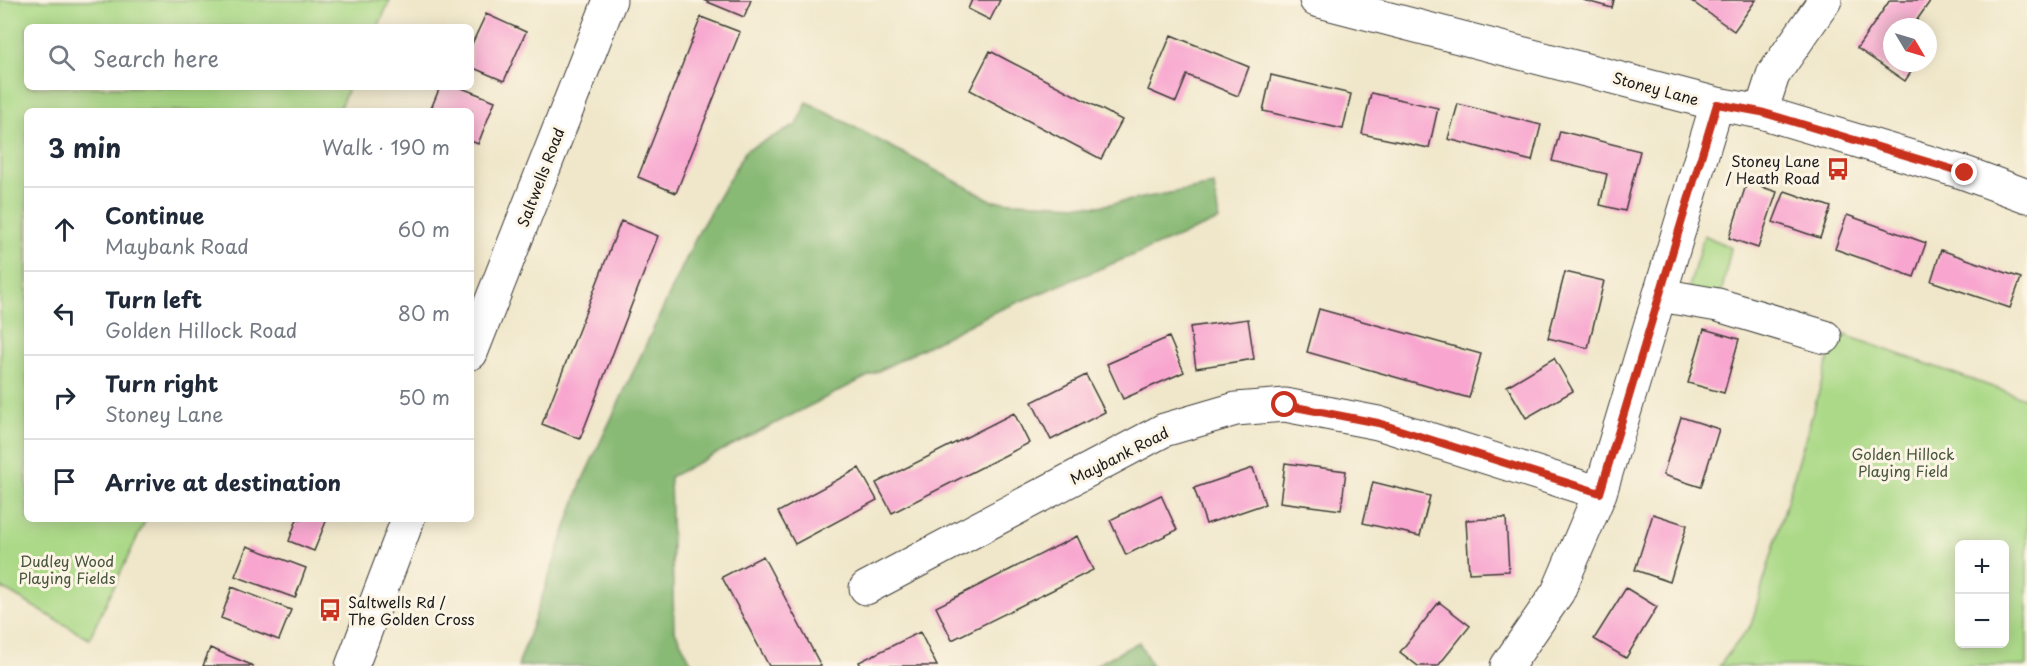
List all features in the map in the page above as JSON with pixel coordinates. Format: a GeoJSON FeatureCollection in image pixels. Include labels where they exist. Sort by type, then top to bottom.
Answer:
{"type":"FeatureCollection","features":[{"type":"Feature","properties":{"kind":"street","name":"Saltwells Road"},"geometry":{"type":"LineString","coordinates":[[474,345],[609,0]]}},
{"type":"Feature","properties":{"kind":"street","name":"Stoney Lane"},"geometry":{"type":"LineString","coordinates":[[1316,0],[1717,104],[1761,112],[1965,173],[2027,196]]}},
{"type":"Feature","properties":{"kind":"street"},"geometry":{"type":"LineString","coordinates":[[1761,112],[1773,75],[1825,0]]}},
{"type":"Feature","properties":{"kind":"street"},"geometry":{"type":"LineString","coordinates":[[1507,666],[1558,592],[1600,493],[1717,104]]}},
{"type":"Feature","properties":{"kind":"street"},"geometry":{"type":"LineString","coordinates":[[1660,295],[1718,305],[1825,337]]}},
{"type":"Feature","properties":{"kind":"street","name":"Maybank Road"},"geometry":{"type":"LineString","coordinates":[[866,588],[1164,430],[1236,409],[1285,405],[1378,423],[1600,493]]}},
{"type":"Feature","properties":{"kind":"street"},"geometry":{"type":"LineString","coordinates":[[352,666],[407,522]]}},
{"type":"Feature","properties":{"kind":"green space","name":"Dudley Wood Playing Fields"},"geometry":{"type":"Polygon","coordinates":[[[0,0],[390,0],[379,24],[24,24],[24,90],[348,90],[339,108],[24,108],[24,522],[145,522],[89,639],[0,587],[0,0]]]}},
{"type":"Feature","properties":{"kind":"green space"},"geometry":{"type":"Polygon","coordinates":[[[807,102],[993,201],[1099,206],[1214,185],[1219,220],[992,313],[670,477],[674,629],[693,666],[518,666],[582,481],[700,229],[746,150],[797,125],[807,102]]]}},
{"type":"Feature","properties":{"kind":"green space","name":"Golden Hillock Playing Field"},"geometry":{"type":"Polygon","coordinates":[[[1704,235],[1731,248],[1721,295],[1836,332],[2027,399],[2027,666],[1719,666],[1751,625],[1831,350],[1709,314],[1681,316],[1704,235]]]}},
{"type":"Feature","properties":{"kind":"green space"},"geometry":{"type":"Polygon","coordinates":[[[1139,642],[1152,666],[1094,666],[1139,642]]]}},
{"type":"Feature","properties":{"kind":"building"},"geometry":{"type":"Polygon","coordinates":[[[703,0],[751,0],[744,17],[703,0]]]}},
{"type":"Feature","properties":{"kind":"building"},"geometry":{"type":"Polygon","coordinates":[[[972,0],[1000,0],[990,20],[968,9],[972,0]]]}},
{"type":"Feature","properties":{"kind":"building"},"geometry":{"type":"Polygon","coordinates":[[[1583,0],[1614,0],[1612,8],[1583,0]]]}},
{"type":"Feature","properties":{"kind":"building"},"geometry":{"type":"Polygon","coordinates":[[[1690,0],[1756,0],[1734,31],[1690,0]]]}},
{"type":"Feature","properties":{"kind":"building"},"geometry":{"type":"Polygon","coordinates":[[[1890,0],[1931,0],[1918,18],[1883,18],[1883,66],[1857,48],[1890,0]]]}},
{"type":"Feature","properties":{"kind":"building"},"geometry":{"type":"Polygon","coordinates":[[[486,14],[526,32],[504,81],[474,68],[474,40],[486,14]]]}},
{"type":"Feature","properties":{"kind":"building"},"geometry":{"type":"Polygon","coordinates":[[[701,17],[740,32],[676,193],[638,177],[701,17]]]}},
{"type":"Feature","properties":{"kind":"building"},"geometry":{"type":"Polygon","coordinates":[[[1171,35],[1249,67],[1238,96],[1187,75],[1176,102],[1148,90],[1171,35]]]}},
{"type":"Feature","properties":{"kind":"building"},"geometry":{"type":"Polygon","coordinates":[[[990,51],[1122,120],[1101,159],[970,90],[990,51]]]}},
{"type":"Feature","properties":{"kind":"building"},"geometry":{"type":"Polygon","coordinates":[[[1892,72],[1911,72],[1905,81],[1892,72]]]}},
{"type":"Feature","properties":{"kind":"building"},"geometry":{"type":"Polygon","coordinates":[[[1271,75],[1351,94],[1343,129],[1263,111],[1271,75]]]}},
{"type":"Feature","properties":{"kind":"building"},"geometry":{"type":"Polygon","coordinates":[[[439,90],[467,90],[495,101],[478,144],[474,142],[474,108],[431,108],[439,90]]]}},
{"type":"Feature","properties":{"kind":"building"},"geometry":{"type":"Polygon","coordinates":[[[1371,93],[1438,108],[1429,148],[1362,134],[1371,93]]]}},
{"type":"Feature","properties":{"kind":"building"},"geometry":{"type":"Polygon","coordinates":[[[1458,104],[1541,125],[1532,161],[1448,139],[1458,104]]]}},
{"type":"Feature","properties":{"kind":"building"},"geometry":{"type":"Polygon","coordinates":[[[1560,131],[1640,151],[1625,211],[1600,205],[1607,174],[1552,161],[1560,131]]]}},
{"type":"Feature","properties":{"kind":"building"},"geometry":{"type":"Polygon","coordinates":[[[1747,182],[1777,192],[1758,248],[1729,238],[1747,182]]]}},
{"type":"Feature","properties":{"kind":"building"},"geometry":{"type":"Polygon","coordinates":[[[1785,191],[1831,207],[1820,238],[1773,222],[1785,191]]]}},
{"type":"Feature","properties":{"kind":"building"},"geometry":{"type":"Polygon","coordinates":[[[1847,215],[1926,243],[1914,277],[1835,249],[1847,215]]]}},
{"type":"Feature","properties":{"kind":"building"},"geometry":{"type":"Polygon","coordinates":[[[621,221],[658,236],[580,439],[542,424],[621,221]]]}},
{"type":"Feature","properties":{"kind":"building"},"geometry":{"type":"Polygon","coordinates":[[[1941,250],[2021,278],[2010,308],[1931,281],[1941,250]]]}},
{"type":"Feature","properties":{"kind":"building"},"geometry":{"type":"Polygon","coordinates":[[[1565,272],[1604,281],[1588,348],[1548,338],[1565,272]]]}},
{"type":"Feature","properties":{"kind":"building"},"geometry":{"type":"Polygon","coordinates":[[[1319,309],[1481,354],[1469,398],[1307,352],[1319,309]]]}},
{"type":"Feature","properties":{"kind":"building"},"geometry":{"type":"Polygon","coordinates":[[[1248,319],[1254,359],[1196,368],[1190,327],[1248,319]]]}},
{"type":"Feature","properties":{"kind":"building"},"geometry":{"type":"Polygon","coordinates":[[[1704,329],[1739,339],[1724,393],[1688,383],[1704,329]]]}},
{"type":"Feature","properties":{"kind":"building"},"geometry":{"type":"Polygon","coordinates":[[[1169,337],[1184,372],[1123,399],[1107,364],[1169,337]]]}},
{"type":"Feature","properties":{"kind":"building"},"geometry":{"type":"Polygon","coordinates":[[[1554,358],[1573,391],[1526,418],[1507,386],[1554,358]]]}},
{"type":"Feature","properties":{"kind":"building"},"geometry":{"type":"Polygon","coordinates":[[[1086,375],[1105,412],[1051,440],[1032,402],[1086,375]]]}},
{"type":"Feature","properties":{"kind":"building"},"geometry":{"type":"Polygon","coordinates":[[[1014,413],[1029,443],[892,513],[876,483],[1014,413]]]}},
{"type":"Feature","properties":{"kind":"building"},"geometry":{"type":"Polygon","coordinates":[[[1681,417],[1719,429],[1701,487],[1663,475],[1681,417]]]}},
{"type":"Feature","properties":{"kind":"building"},"geometry":{"type":"Polygon","coordinates":[[[1285,463],[1346,471],[1341,510],[1280,502],[1285,463]]]}},
{"type":"Feature","properties":{"kind":"building"},"geometry":{"type":"Polygon","coordinates":[[[859,468],[877,500],[795,544],[778,512],[859,468]]]}},
{"type":"Feature","properties":{"kind":"building"},"geometry":{"type":"Polygon","coordinates":[[[1253,468],[1265,504],[1206,524],[1194,488],[1253,468]]]}},
{"type":"Feature","properties":{"kind":"building"},"geometry":{"type":"Polygon","coordinates":[[[1373,482],[1430,496],[1420,536],[1363,523],[1373,482]]]}},
{"type":"Feature","properties":{"kind":"building"},"geometry":{"type":"Polygon","coordinates":[[[1161,495],[1177,530],[1126,555],[1110,520],[1161,495]]]}},
{"type":"Feature","properties":{"kind":"building"},"geometry":{"type":"Polygon","coordinates":[[[1653,514],[1687,525],[1670,582],[1635,570],[1653,514]]]}},
{"type":"Feature","properties":{"kind":"building"},"geometry":{"type":"Polygon","coordinates":[[[1506,518],[1509,571],[1469,573],[1466,520],[1506,518]]]}},
{"type":"Feature","properties":{"kind":"building"},"geometry":{"type":"Polygon","coordinates":[[[296,522],[326,522],[314,551],[289,541],[296,522]]]}},
{"type":"Feature","properties":{"kind":"building"},"geometry":{"type":"Polygon","coordinates":[[[1077,536],[1093,570],[952,640],[936,607],[1077,536]]]}},
{"type":"Feature","properties":{"kind":"building"},"geometry":{"type":"Polygon","coordinates":[[[247,546],[306,568],[295,598],[235,576],[247,546]]]}},
{"type":"Feature","properties":{"kind":"building"},"geometry":{"type":"Polygon","coordinates":[[[763,556],[821,666],[769,666],[722,577],[763,556]]]}},
{"type":"Feature","properties":{"kind":"building"},"geometry":{"type":"Polygon","coordinates":[[[232,587],[291,610],[279,640],[221,618],[232,587]]]}},
{"type":"Feature","properties":{"kind":"building"},"geometry":{"type":"Polygon","coordinates":[[[1626,588],[1657,607],[1626,658],[1594,639],[1626,588]]]}},
{"type":"Feature","properties":{"kind":"building"},"geometry":{"type":"Polygon","coordinates":[[[1439,602],[1470,626],[1438,666],[1418,666],[1400,652],[1439,602]]]}},
{"type":"Feature","properties":{"kind":"building"},"geometry":{"type":"Polygon","coordinates":[[[920,632],[937,666],[861,666],[859,662],[920,632]]]}},
{"type":"Feature","properties":{"kind":"building"},"geometry":{"type":"Polygon","coordinates":[[[210,648],[254,666],[203,666],[210,648]]]}},
{"type":"Feature","properties":{"kind":"place","name":"Stoney Lane / Heath Road"},"geometry":{"type":"Point","coordinates":[1838,169]}},
{"type":"Feature","properties":{"kind":"place","name":"Saltwells Rd / The Golden Cross"},"geometry":{"type":"Point","coordinates":[330,610]}},
{"type":"Feature","properties":{"kind":"route"},"geometry":{"type":"LineString","coordinates":[[1285,405],[1378,423],[1600,493],[1717,104],[1761,112],[1965,173]]}}]}
